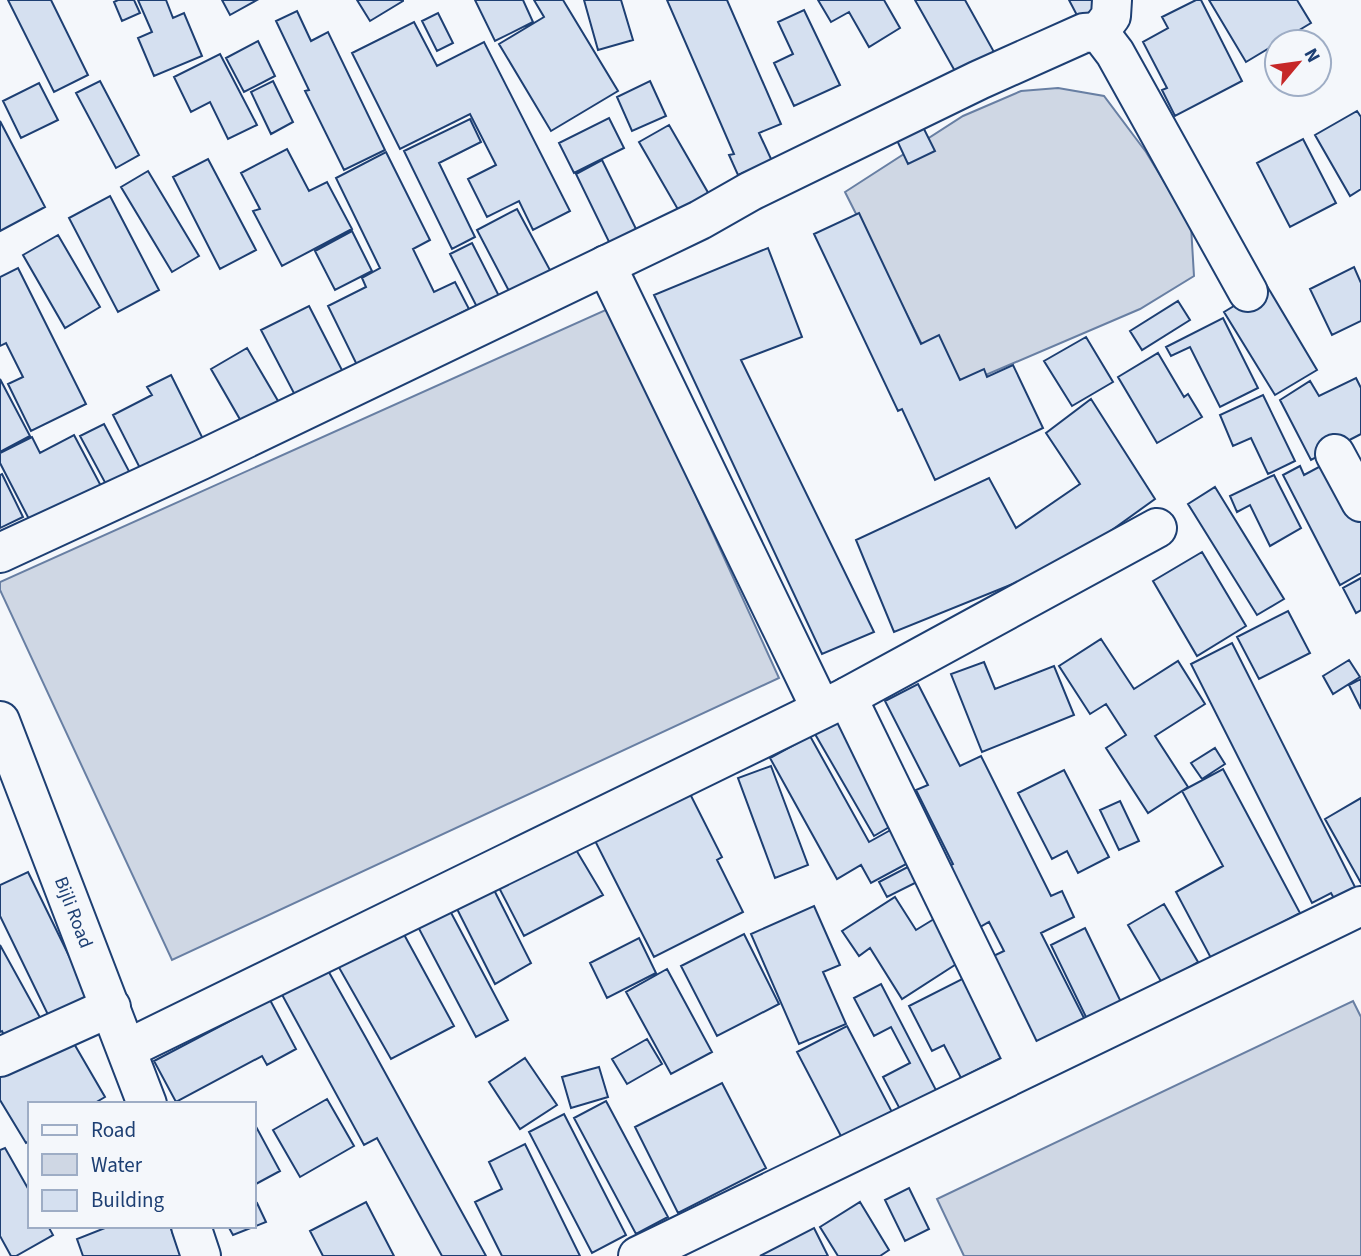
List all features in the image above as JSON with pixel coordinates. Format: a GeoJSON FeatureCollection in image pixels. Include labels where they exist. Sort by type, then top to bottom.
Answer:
{"type":"FeatureCollection","features":[{"type":"Feature","properties":{"kind":"street"},"geometry":{"type":"LineString","coordinates":[[0,553],[201,460],[700,220],[751,191],[979,79],[1084,33],[1106,16],[1115,53],[1248,292]]}},
{"type":"Feature","properties":{"kind":"street"},"geometry":{"type":"LineString","coordinates":[[606,265],[1027,1067]]}},
{"type":"Feature","properties":{"kind":"street"},"geometry":{"type":"LineString","coordinates":[[1335,454],[1361,502]]}},
{"type":"Feature","properties":{"kind":"street"},"geometry":{"type":"LineString","coordinates":[[127,1049],[834,703],[1157,528]]}},
{"type":"Feature","properties":{"kind":"street","name":"Bijli Road"},"geometry":{"type":"LineString","coordinates":[[0,721],[10,787],[111,1007],[146,1102]]}},
{"type":"Feature","properties":{"kind":"street"},"geometry":{"type":"LineString","coordinates":[[639,1256],[1361,906]]}},
{"type":"Feature","properties":{"kind":"street"},"geometry":{"type":"LineString","coordinates":[[0,1058],[111,1007]]}},
{"type":"Feature","properties":{"kind":"street"},"geometry":{"type":"LineString","coordinates":[[192,1228],[201,1256]]}},
{"type":"Feature","properties":{"kind":"water"},"geometry":{"type":"Polygon","coordinates":[[[1058,88],[1104,96],[1146,152],[1191,226],[1194,276],[1140,309],[946,392],[845,192],[963,116],[1021,91],[1058,88]]]}},
{"type":"Feature","properties":{"kind":"water"},"geometry":{"type":"Polygon","coordinates":[[[610,308],[779,678],[172,960],[0,590],[0,582],[610,308]]]}},
{"type":"Feature","properties":{"kind":"water"},"geometry":{"type":"Polygon","coordinates":[[[1353,1001],[1361,1017],[1361,1256],[964,1256],[937,1199],[1353,1001]]]}},
{"type":"Feature","properties":{"kind":"building"},"geometry":{"type":"Polygon","coordinates":[[[8,0],[51,0],[88,75],[54,92],[8,0]]]}},
{"type":"Feature","properties":{"kind":"building"},"geometry":{"type":"Polygon","coordinates":[[[134,0],[140,13],[122,21],[114,2],[134,0]]]}},
{"type":"Feature","properties":{"kind":"building"},"geometry":{"type":"Polygon","coordinates":[[[138,0],[166,0],[173,18],[184,13],[202,56],[154,76],[138,38],[152,32],[138,0]]]}},
{"type":"Feature","properties":{"kind":"building"},"geometry":{"type":"Polygon","coordinates":[[[222,0],[257,0],[230,15],[222,0]]]}},
{"type":"Feature","properties":{"kind":"building"},"geometry":{"type":"Polygon","coordinates":[[[357,0],[403,0],[403,1],[370,21],[357,0]]]}},
{"type":"Feature","properties":{"kind":"building"},"geometry":{"type":"Polygon","coordinates":[[[475,0],[523,0],[533,22],[495,41],[475,0]]]}},
{"type":"Feature","properties":{"kind":"building"},"geometry":{"type":"Polygon","coordinates":[[[534,0],[563,0],[618,91],[551,131],[499,44],[544,17],[534,0]]]}},
{"type":"Feature","properties":{"kind":"building"},"geometry":{"type":"Polygon","coordinates":[[[584,0],[621,0],[633,40],[598,50],[584,0]]]}},
{"type":"Feature","properties":{"kind":"building"},"geometry":{"type":"Polygon","coordinates":[[[667,0],[727,0],[781,124],[759,133],[772,161],[738,175],[729,155],[734,154],[667,0]]]}},
{"type":"Feature","properties":{"kind":"building"},"geometry":{"type":"Polygon","coordinates":[[[818,0],[884,0],[900,28],[869,47],[849,12],[831,22],[818,0]]]}},
{"type":"Feature","properties":{"kind":"building"},"geometry":{"type":"Polygon","coordinates":[[[915,0],[965,0],[994,52],[956,73],[915,0]]]}},
{"type":"Feature","properties":{"kind":"building"},"geometry":{"type":"Polygon","coordinates":[[[1069,0],[1106,0],[1080,21],[1069,0]]]}},
{"type":"Feature","properties":{"kind":"building"},"geometry":{"type":"Polygon","coordinates":[[[1201,0],[1242,81],[1175,116],[1162,90],[1167,88],[1143,42],[1168,28],[1162,17],[1201,0]]]}},
{"type":"Feature","properties":{"kind":"building"},"geometry":{"type":"Polygon","coordinates":[[[1209,0],[1297,0],[1311,23],[1303,28],[1263,28],[1263,52],[1246,62],[1209,0]]]}},
{"type":"Feature","properties":{"kind":"building"},"geometry":{"type":"Polygon","coordinates":[[[804,10],[840,85],[794,106],[774,63],[793,54],[778,22],[804,10]]]}},
{"type":"Feature","properties":{"kind":"building"},"geometry":{"type":"Polygon","coordinates":[[[297,11],[311,41],[328,32],[385,150],[344,170],[305,91],[309,90],[276,21],[297,11]]]}},
{"type":"Feature","properties":{"kind":"building"},"geometry":{"type":"Polygon","coordinates":[[[438,13],[453,43],[437,51],[422,21],[438,13]]]}},
{"type":"Feature","properties":{"kind":"building"},"geometry":{"type":"Polygon","coordinates":[[[414,22],[437,66],[484,42],[570,211],[533,230],[519,201],[487,217],[468,179],[496,165],[470,114],[400,149],[352,53],[414,22]]]}},
{"type":"Feature","properties":{"kind":"building"},"geometry":{"type":"Polygon","coordinates":[[[258,41],[275,76],[244,92],[226,58],[258,41]]]}},
{"type":"Feature","properties":{"kind":"building"},"geometry":{"type":"Polygon","coordinates":[[[220,54],[257,125],[228,139],[210,102],[191,112],[174,77],[220,54]]]}},
{"type":"Feature","properties":{"kind":"building"},"geometry":{"type":"Polygon","coordinates":[[[100,81],[139,155],[116,168],[76,93],[100,81]]]}},
{"type":"Feature","properties":{"kind":"building"},"geometry":{"type":"Polygon","coordinates":[[[273,81],[293,122],[271,134],[251,92],[273,81]]]}},
{"type":"Feature","properties":{"kind":"building"},"geometry":{"type":"Polygon","coordinates":[[[650,81],[666,116],[632,131],[617,97],[650,81]]]}},
{"type":"Feature","properties":{"kind":"building"},"geometry":{"type":"Polygon","coordinates":[[[39,83],[58,120],[21,138],[3,101],[39,83]]]}},
{"type":"Feature","properties":{"kind":"building"},"geometry":{"type":"Polygon","coordinates":[[[1357,111],[1361,117],[1361,189],[1350,196],[1315,135],[1357,111]]]}},
{"type":"Feature","properties":{"kind":"building"},"geometry":{"type":"Polygon","coordinates":[[[609,118],[624,148],[574,173],[559,143],[609,118]]]}},
{"type":"Feature","properties":{"kind":"building"},"geometry":{"type":"Polygon","coordinates":[[[470,119],[481,142],[439,163],[475,237],[452,249],[404,151],[470,119]]]}},
{"type":"Feature","properties":{"kind":"building"},"geometry":{"type":"Polygon","coordinates":[[[0,121],[45,207],[0,231],[0,121]]]}},
{"type":"Feature","properties":{"kind":"building"},"geometry":{"type":"Polygon","coordinates":[[[920,121],[935,151],[908,164],[894,134],[920,121]]]}},
{"type":"Feature","properties":{"kind":"building"},"geometry":{"type":"Polygon","coordinates":[[[669,125],[710,196],[680,213],[639,142],[669,125]]]}},
{"type":"Feature","properties":{"kind":"building"},"geometry":{"type":"Polygon","coordinates":[[[1303,139],[1336,203],[1290,227],[1257,163],[1303,139]]]}},
{"type":"Feature","properties":{"kind":"building"},"geometry":{"type":"Polygon","coordinates":[[[287,149],[309,191],[327,182],[352,229],[282,266],[253,211],[260,209],[241,173],[287,149]]]}},
{"type":"Feature","properties":{"kind":"building"},"geometry":{"type":"Polygon","coordinates":[[[386,152],[430,240],[413,249],[434,292],[455,282],[469,309],[357,365],[328,306],[366,287],[362,278],[380,268],[336,178],[386,152]]]}},
{"type":"Feature","properties":{"kind":"building"},"geometry":{"type":"Polygon","coordinates":[[[208,159],[256,250],[220,269],[173,177],[208,159]]]}},
{"type":"Feature","properties":{"kind":"building"},"geometry":{"type":"Polygon","coordinates":[[[602,160],[639,235],[612,248],[576,174],[602,160]]]}},
{"type":"Feature","properties":{"kind":"building"},"geometry":{"type":"Polygon","coordinates":[[[148,171],[199,256],[172,272],[121,187],[148,171]]]}},
{"type":"Feature","properties":{"kind":"building"},"geometry":{"type":"Polygon","coordinates":[[[110,196],[159,290],[118,312],[69,218],[110,196]]]}},
{"type":"Feature","properties":{"kind":"building"},"geometry":{"type":"Polygon","coordinates":[[[517,209],[551,272],[510,293],[477,230],[517,209]]]}},
{"type":"Feature","properties":{"kind":"building"},"geometry":{"type":"Polygon","coordinates":[[[859,213],[921,344],[939,335],[960,380],[984,369],[987,377],[1013,365],[1043,428],[935,480],[902,409],[898,411],[814,234],[859,213]]]}},
{"type":"Feature","properties":{"kind":"building"},"geometry":{"type":"Polygon","coordinates":[[[352,231],[372,271],[335,290],[315,251],[352,231]]]}},
{"type":"Feature","properties":{"kind":"building"},"geometry":{"type":"Polygon","coordinates":[[[58,235],[100,307],[65,328],[23,255],[58,235]]]}},
{"type":"Feature","properties":{"kind":"building"},"geometry":{"type":"Polygon","coordinates":[[[472,243],[501,300],[479,311],[450,254],[472,243]]]}},
{"type":"Feature","properties":{"kind":"building"},"geometry":{"type":"Polygon","coordinates":[[[768,248],[802,337],[741,360],[874,632],[822,654],[654,295],[768,248]]]}},
{"type":"Feature","properties":{"kind":"building"},"geometry":{"type":"Polygon","coordinates":[[[1354,267],[1361,283],[1361,321],[1332,335],[1310,289],[1354,267]]]}},
{"type":"Feature","properties":{"kind":"building"},"geometry":{"type":"Polygon","coordinates":[[[18,268],[86,404],[31,431],[8,384],[23,377],[6,343],[0,346],[0,277],[18,268]]]}},
{"type":"Feature","properties":{"kind":"building"},"geometry":{"type":"Polygon","coordinates":[[[1267,286],[1317,370],[1275,395],[1224,312],[1267,286]]]}},
{"type":"Feature","properties":{"kind":"building"},"geometry":{"type":"Polygon","coordinates":[[[1178,301],[1190,320],[1142,350],[1130,331],[1178,301]]]}},
{"type":"Feature","properties":{"kind":"building"},"geometry":{"type":"Polygon","coordinates":[[[309,306],[344,374],[297,399],[261,330],[309,306]]]}},
{"type":"Feature","properties":{"kind":"building"},"geometry":{"type":"Polygon","coordinates":[[[1223,318],[1258,388],[1220,407],[1190,347],[1171,356],[1166,347],[1223,318]]]}},
{"type":"Feature","properties":{"kind":"building"},"geometry":{"type":"Polygon","coordinates":[[[1086,337],[1113,382],[1072,406],[1044,361],[1086,337]]]}},
{"type":"Feature","properties":{"kind":"building"},"geometry":{"type":"Polygon","coordinates":[[[247,348],[281,406],[245,428],[211,369],[247,348]]]}},
{"type":"Feature","properties":{"kind":"building"},"geometry":{"type":"Polygon","coordinates":[[[1158,353],[1184,397],[1188,394],[1202,417],[1157,443],[1118,377],[1158,353]]]}},
{"type":"Feature","properties":{"kind":"building"},"geometry":{"type":"Polygon","coordinates":[[[171,375],[208,449],[146,480],[113,415],[152,395],[147,387],[171,375]]]}},
{"type":"Feature","properties":{"kind":"building"},"geometry":{"type":"Polygon","coordinates":[[[1356,378],[1361,388],[1361,434],[1311,460],[1280,400],[1310,381],[1319,396],[1356,378]]]}},
{"type":"Feature","properties":{"kind":"building"},"geometry":{"type":"Polygon","coordinates":[[[0,379],[30,436],[0,452],[0,379]]]}},
{"type":"Feature","properties":{"kind":"building"},"geometry":{"type":"Polygon","coordinates":[[[1263,395],[1295,461],[1268,474],[1251,438],[1233,446],[1220,415],[1263,395]]]}},
{"type":"Feature","properties":{"kind":"building"},"geometry":{"type":"Polygon","coordinates":[[[1091,399],[1155,499],[1037,584],[1020,581],[894,632],[856,540],[989,478],[1016,528],[1080,484],[1046,433],[1091,399]]]}},
{"type":"Feature","properties":{"kind":"building"},"geometry":{"type":"Polygon","coordinates":[[[104,424],[131,475],[108,488],[80,436],[104,424]]]}},
{"type":"Feature","properties":{"kind":"building"},"geometry":{"type":"Polygon","coordinates":[[[74,435],[101,486],[31,523],[0,463],[0,453],[32,437],[40,453],[74,435]]]}},
{"type":"Feature","properties":{"kind":"building"},"geometry":{"type":"Polygon","coordinates":[[[1330,461],[1361,519],[1361,573],[1340,585],[1283,475],[1300,466],[1304,475],[1330,461]]]}},
{"type":"Feature","properties":{"kind":"building"},"geometry":{"type":"Polygon","coordinates":[[[2,474],[23,517],[0,528],[0,475],[2,474]]]}},
{"type":"Feature","properties":{"kind":"building"},"geometry":{"type":"Polygon","coordinates":[[[1274,475],[1301,528],[1270,546],[1250,505],[1237,512],[1230,496],[1274,475]]]}},
{"type":"Feature","properties":{"kind":"building"},"geometry":{"type":"Polygon","coordinates":[[[1215,487],[1284,599],[1257,615],[1188,504],[1215,487]]]}},
{"type":"Feature","properties":{"kind":"building"},"geometry":{"type":"Polygon","coordinates":[[[1202,552],[1246,626],[1197,656],[1153,581],[1202,552]]]}},
{"type":"Feature","properties":{"kind":"building"},"geometry":{"type":"Polygon","coordinates":[[[1361,578],[1361,610],[1356,613],[1343,588],[1361,578]]]}},
{"type":"Feature","properties":{"kind":"building"},"geometry":{"type":"Polygon","coordinates":[[[1288,611],[1310,653],[1259,679],[1237,637],[1288,611]]]}},
{"type":"Feature","properties":{"kind":"building"},"geometry":{"type":"Polygon","coordinates":[[[1101,639],[1134,689],[1178,661],[1205,704],[1155,736],[1188,787],[1148,813],[1106,748],[1126,735],[1106,704],[1090,714],[1059,666],[1101,639]]]}},
{"type":"Feature","properties":{"kind":"building"},"geometry":{"type":"Polygon","coordinates":[[[1232,643],[1357,891],[1336,902],[1331,893],[1312,903],[1191,664],[1232,643]]]}},
{"type":"Feature","properties":{"kind":"building"},"geometry":{"type":"Polygon","coordinates":[[[1349,660],[1360,677],[1333,694],[1323,676],[1349,660]]]}},
{"type":"Feature","properties":{"kind":"building"},"geometry":{"type":"Polygon","coordinates":[[[984,662],[995,689],[1054,666],[1074,715],[982,752],[951,674],[984,662]]]}},
{"type":"Feature","properties":{"kind":"building"},"geometry":{"type":"Polygon","coordinates":[[[1361,679],[1361,709],[1349,685],[1361,679]]]}},
{"type":"Feature","properties":{"kind":"building"},"geometry":{"type":"Polygon","coordinates":[[[918,684],[960,766],[981,756],[1051,896],[1062,891],[1074,917],[1041,933],[1087,1024],[1034,1051],[987,959],[1004,951],[989,922],[973,931],[943,869],[953,864],[916,790],[928,785],[885,701],[918,684]]]}},
{"type":"Feature","properties":{"kind":"building"},"geometry":{"type":"Polygon","coordinates":[[[858,709],[896,823],[874,836],[815,734],[858,709]]]}},
{"type":"Feature","properties":{"kind":"building"},"geometry":{"type":"Polygon","coordinates":[[[810,736],[869,842],[905,822],[923,855],[871,883],[861,865],[837,879],[770,758],[810,736]]]}},
{"type":"Feature","properties":{"kind":"building"},"geometry":{"type":"Polygon","coordinates":[[[1215,748],[1225,764],[1202,779],[1191,763],[1215,748]]]}},
{"type":"Feature","properties":{"kind":"building"},"geometry":{"type":"Polygon","coordinates":[[[771,766],[808,865],[775,878],[738,778],[771,766]]]}},
{"type":"Feature","properties":{"kind":"building"},"geometry":{"type":"Polygon","coordinates":[[[1223,769],[1300,913],[1212,960],[1176,892],[1223,866],[1182,791],[1223,769]]]}},
{"type":"Feature","properties":{"kind":"building"},"geometry":{"type":"Polygon","coordinates":[[[1064,770],[1109,857],[1078,873],[1067,851],[1052,859],[1018,793],[1064,770]]]}},
{"type":"Feature","properties":{"kind":"building"},"geometry":{"type":"Polygon","coordinates":[[[683,780],[722,857],[717,860],[743,912],[654,957],[587,825],[683,780]]]}},
{"type":"Feature","properties":{"kind":"building"},"geometry":{"type":"Polygon","coordinates":[[[1361,798],[1361,883],[1325,819],[1361,798]]]}},
{"type":"Feature","properties":{"kind":"building"},"geometry":{"type":"Polygon","coordinates":[[[1120,801],[1139,841],[1119,850],[1100,810],[1120,801]]]}},
{"type":"Feature","properties":{"kind":"building"},"geometry":{"type":"Polygon","coordinates":[[[566,833],[603,895],[524,936],[494,878],[566,833]]]}},
{"type":"Feature","properties":{"kind":"building"},"geometry":{"type":"Polygon","coordinates":[[[921,860],[929,876],[887,897],[879,882],[921,860]]]}},
{"type":"Feature","properties":{"kind":"building"},"geometry":{"type":"Polygon","coordinates":[[[28,872],[94,1007],[54,1027],[0,916],[0,885],[28,872]]]}},
{"type":"Feature","properties":{"kind":"building"},"geometry":{"type":"Polygon","coordinates":[[[492,886],[531,963],[495,984],[455,905],[492,886]]]}},
{"type":"Feature","properties":{"kind":"building"},"geometry":{"type":"Polygon","coordinates":[[[895,897],[916,930],[934,919],[961,961],[902,999],[870,948],[859,956],[842,931],[895,897]]]}},
{"type":"Feature","properties":{"kind":"building"},"geometry":{"type":"Polygon","coordinates":[[[1164,904],[1198,962],[1162,983],[1128,925],[1164,904]]]}},
{"type":"Feature","properties":{"kind":"building"},"geometry":{"type":"Polygon","coordinates":[[[814,906],[840,965],[823,972],[846,1024],[799,1044],[751,934],[814,906]]]}},
{"type":"Feature","properties":{"kind":"building"},"geometry":{"type":"Polygon","coordinates":[[[448,907],[508,1020],[476,1037],[416,923],[448,907]]]}},
{"type":"Feature","properties":{"kind":"building"},"geometry":{"type":"Polygon","coordinates":[[[1085,928],[1121,1002],[1087,1019],[1051,945],[1085,928]]]}},
{"type":"Feature","properties":{"kind":"building"},"geometry":{"type":"Polygon","coordinates":[[[401,929],[454,1026],[391,1059],[337,964],[401,929]]]}},
{"type":"Feature","properties":{"kind":"building"},"geometry":{"type":"Polygon","coordinates":[[[744,934],[779,1004],[717,1036],[681,966],[744,934]]]}},
{"type":"Feature","properties":{"kind":"building"},"geometry":{"type":"Polygon","coordinates":[[[639,938],[656,973],[607,998],[590,963],[639,938]]]}},
{"type":"Feature","properties":{"kind":"building"},"geometry":{"type":"Polygon","coordinates":[[[0,945],[43,1023],[8,1043],[2,1031],[0,1032],[0,945]]]}},
{"type":"Feature","properties":{"kind":"building"},"geometry":{"type":"Polygon","coordinates":[[[326,967],[486,1256],[442,1256],[377,1138],[364,1145],[280,991],[326,967]]]}},
{"type":"Feature","properties":{"kind":"building"},"geometry":{"type":"Polygon","coordinates":[[[667,969],[712,1052],[671,1074],[626,992],[667,969]]]}},
{"type":"Feature","properties":{"kind":"building"},"geometry":{"type":"Polygon","coordinates":[[[970,975],[1009,1054],[961,1078],[944,1045],[932,1051],[909,1006],[970,975]]]}},
{"type":"Feature","properties":{"kind":"building"},"geometry":{"type":"Polygon","coordinates":[[[881,984],[938,1094],[902,1113],[883,1077],[910,1063],[891,1027],[874,1036],[854,998],[881,984]]]}},
{"type":"Feature","properties":{"kind":"building"},"geometry":{"type":"Polygon","coordinates":[[[270,1000],[296,1049],[267,1065],[262,1056],[176,1102],[154,1061],[270,1000]]]}},
{"type":"Feature","properties":{"kind":"building"},"geometry":{"type":"Polygon","coordinates":[[[62,1023],[105,1097],[96,1102],[28,1102],[26,1143],[0,1100],[0,1059],[62,1023]]]}},
{"type":"Feature","properties":{"kind":"building"},"geometry":{"type":"Polygon","coordinates":[[[847,1026],[893,1114],[843,1140],[797,1052],[847,1026]]]}},
{"type":"Feature","properties":{"kind":"building"},"geometry":{"type":"Polygon","coordinates":[[[647,1039],[662,1064],[627,1084],[612,1059],[647,1039]]]}},
{"type":"Feature","properties":{"kind":"building"},"geometry":{"type":"Polygon","coordinates":[[[525,1058],[557,1105],[520,1129],[489,1082],[525,1058]]]}},
{"type":"Feature","properties":{"kind":"building"},"geometry":{"type":"Polygon","coordinates":[[[599,1067],[608,1097],[571,1108],[562,1077],[599,1067]]]}},
{"type":"Feature","properties":{"kind":"building"},"geometry":{"type":"Polygon","coordinates":[[[722,1083],[766,1168],[678,1213],[635,1127],[722,1083]]]}},
{"type":"Feature","properties":{"kind":"building"},"geometry":{"type":"Polygon","coordinates":[[[327,1099],[354,1146],[300,1177],[273,1130],[327,1099]]]}},
{"type":"Feature","properties":{"kind":"building"},"geometry":{"type":"Polygon","coordinates":[[[606,1101],[668,1217],[636,1234],[574,1118],[606,1101]]]}},
{"type":"Feature","properties":{"kind":"building"},"geometry":{"type":"Polygon","coordinates":[[[564,1114],[626,1235],[592,1253],[529,1132],[564,1114]]]}},
{"type":"Feature","properties":{"kind":"building"},"geometry":{"type":"Polygon","coordinates":[[[256,1127],[280,1171],[256,1184],[256,1127]]]}},
{"type":"Feature","properties":{"kind":"building"},"geometry":{"type":"Polygon","coordinates":[[[525,1144],[580,1256],[502,1256],[475,1202],[502,1189],[489,1162],[525,1144]]]}},
{"type":"Feature","properties":{"kind":"building"},"geometry":{"type":"Polygon","coordinates":[[[5,1148],[28,1188],[28,1228],[49,1228],[53,1235],[16,1256],[11,1256],[0,1236],[0,1150],[5,1148]]]}},
{"type":"Feature","properties":{"kind":"building"},"geometry":{"type":"Polygon","coordinates":[[[909,1188],[929,1229],[905,1241],[885,1200],[909,1188]]]}},
{"type":"Feature","properties":{"kind":"building"},"geometry":{"type":"Polygon","coordinates":[[[366,1202],[394,1256],[323,1256],[310,1231],[366,1202]]]}},
{"type":"Feature","properties":{"kind":"building"},"geometry":{"type":"Polygon","coordinates":[[[860,1202],[889,1250],[880,1256],[838,1256],[820,1227],[860,1202]]]}},
{"type":"Feature","properties":{"kind":"building"},"geometry":{"type":"Polygon","coordinates":[[[256,1203],[266,1222],[256,1226],[256,1203]]]}},
{"type":"Feature","properties":{"kind":"building"},"geometry":{"type":"Polygon","coordinates":[[[105,1228],[171,1228],[181,1256],[83,1256],[77,1239],[105,1228]]]}},
{"type":"Feature","properties":{"kind":"building"},"geometry":{"type":"Polygon","coordinates":[[[229,1228],[251,1228],[233,1235],[229,1228]]]}},
{"type":"Feature","properties":{"kind":"building"},"geometry":{"type":"Polygon","coordinates":[[[814,1228],[828,1256],[760,1256],[814,1228]]]}}]}
